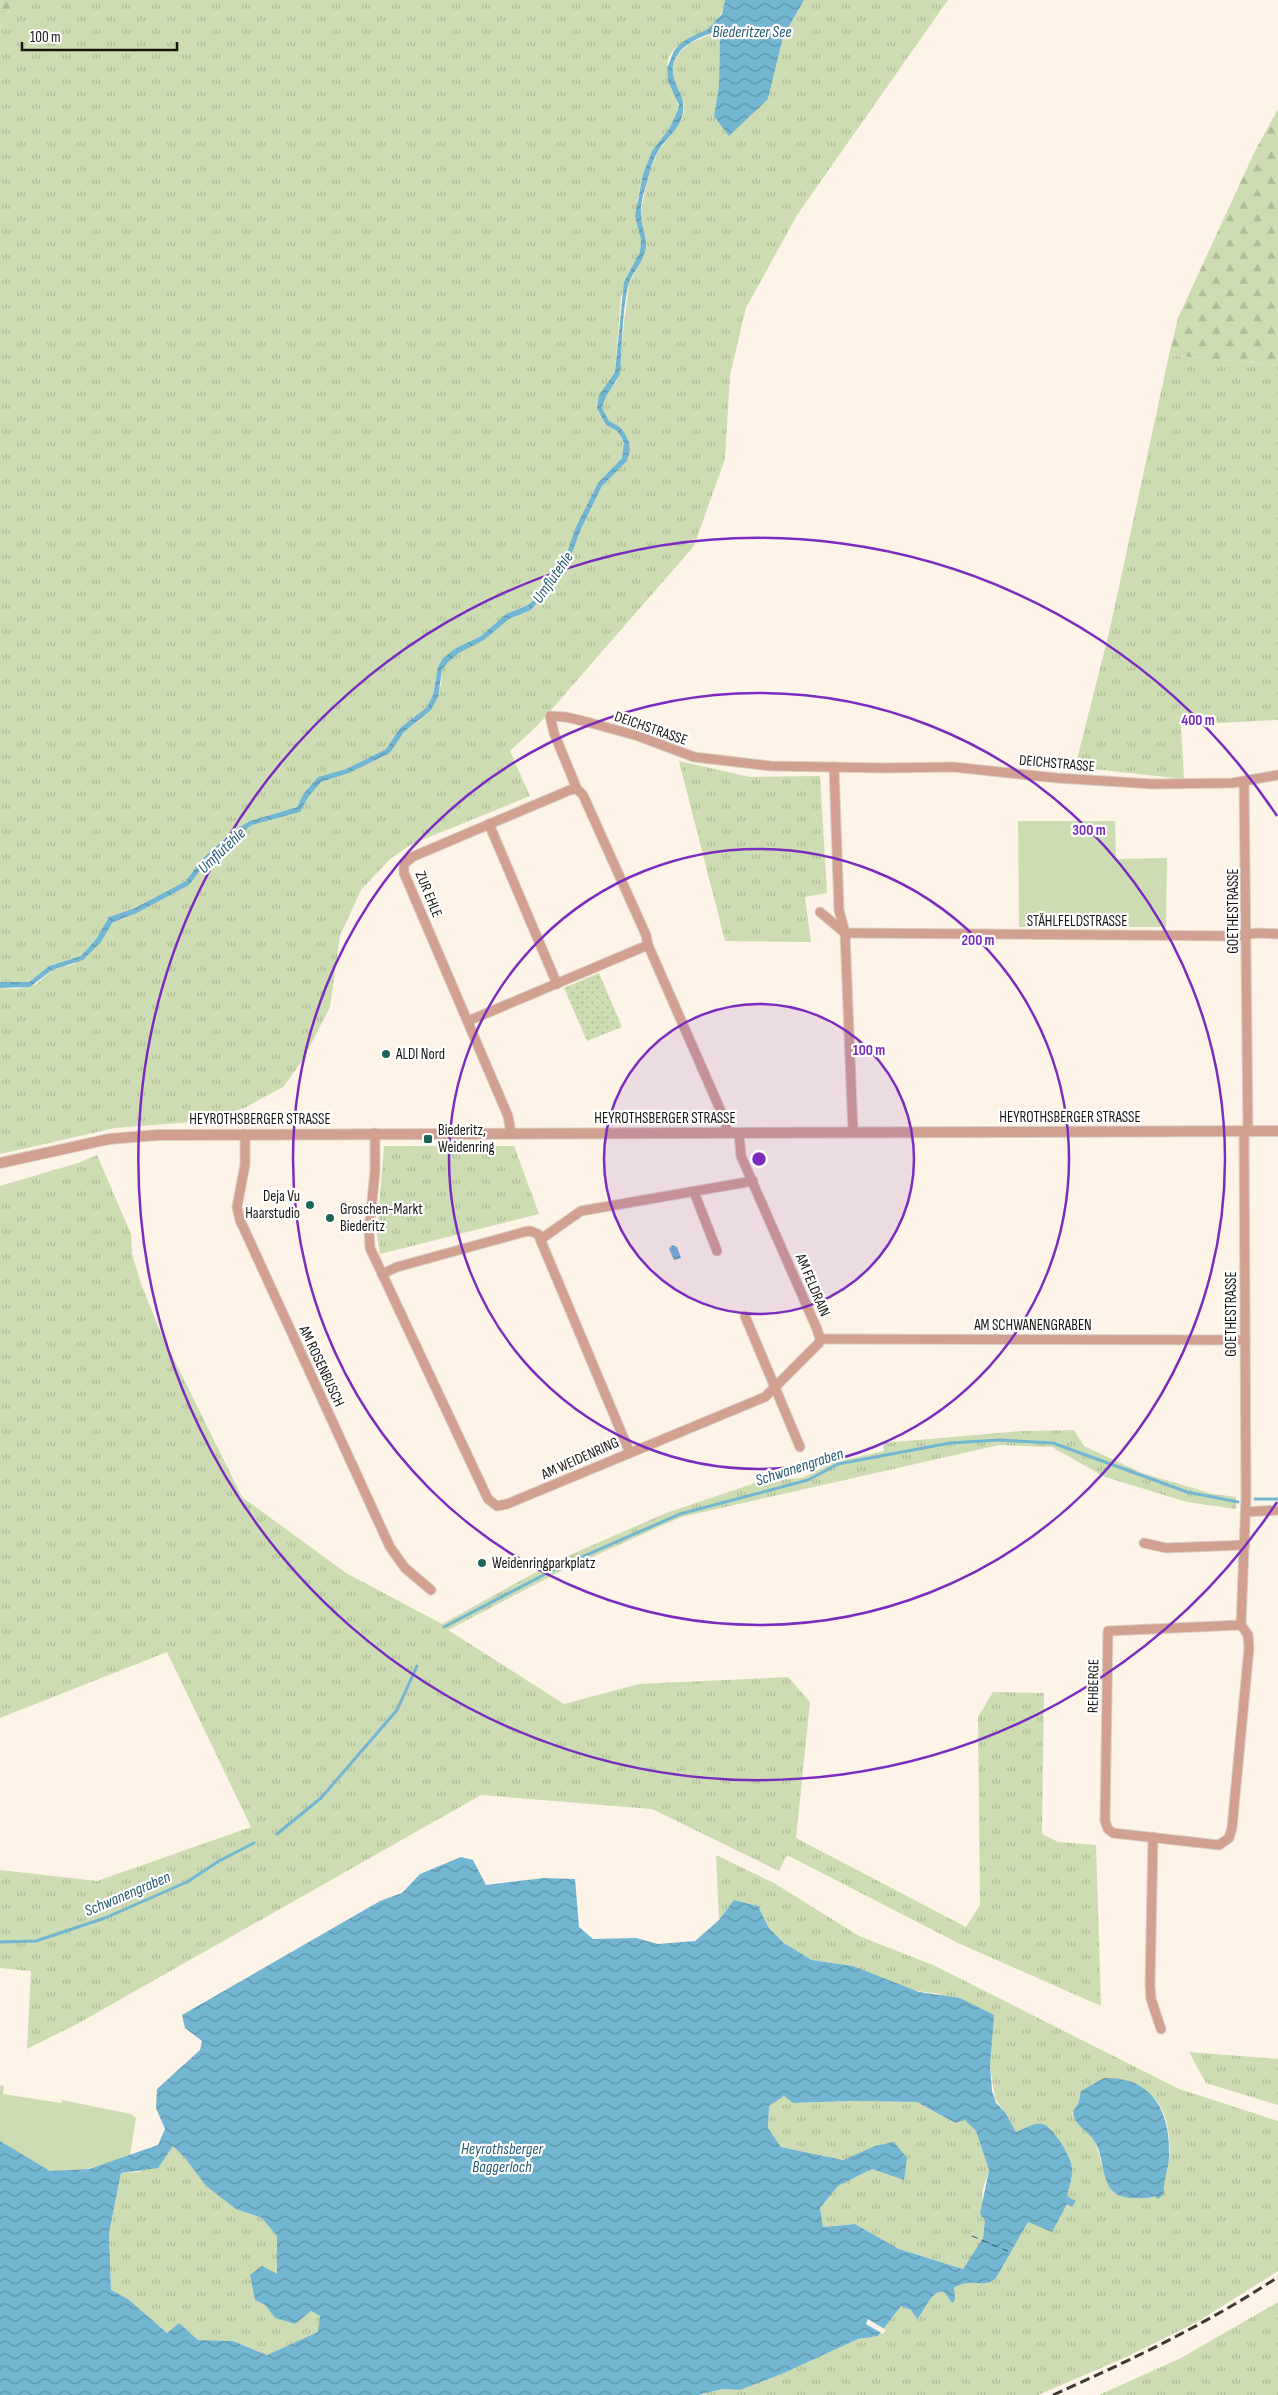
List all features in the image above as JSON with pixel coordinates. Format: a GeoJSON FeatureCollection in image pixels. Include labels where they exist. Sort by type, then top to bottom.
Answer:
{"type":"FeatureCollection","features":[{"type":"Feature","properties":{"kind":"street","name":"DEICHSTRASSE"},"geometry":{"type":"LineString","coordinates":[[577,789],[554,733],[550,716],[566,717],[591,723],[709,760],[772,766],[953,767],[1067,779],[1153,784],[1244,782],[1278,775]]}},
{"type":"Feature","properties":{"kind":"street"},"geometry":{"type":"LineString","coordinates":[[834,767],[839,910],[845,933],[853,1132]]}},
{"type":"Feature","properties":{"kind":"street","name":"GOETHESTRASSE"},"geometry":{"type":"LineString","coordinates":[[1244,782],[1247,934],[1246,1497]]}},
{"type":"Feature","properties":{"kind":"street"},"geometry":{"type":"LineString","coordinates":[[577,789],[583,796],[646,935],[648,945],[726,1123],[726,1132]]}},
{"type":"Feature","properties":{"kind":"street","name":"ZUR EHLE"},"geometry":{"type":"LineString","coordinates":[[511,1133],[508,1116],[404,873],[404,864],[412,857],[570,790],[577,789]]}},
{"type":"Feature","properties":{"kind":"street"},"geometry":{"type":"LineString","coordinates":[[489,824],[557,984]]}},
{"type":"Feature","properties":{"kind":"street"},"geometry":{"type":"LineString","coordinates":[[820,912],[845,933]]}},
{"type":"Feature","properties":{"kind":"street","name":"STÄHLFELDSTRASSE"},"geometry":{"type":"LineString","coordinates":[[845,933],[1236,936],[1278,934]]}},
{"type":"Feature","properties":{"kind":"street"},"geometry":{"type":"LineString","coordinates":[[468,1021],[648,945]]}},
{"type":"Feature","properties":{"kind":"street","name":"HEYROTHSBERGER STRASSE"},"geometry":{"type":"LineString","coordinates":[[0,1163],[54,1150],[128,1137],[245,1134],[1278,1131]]}},
{"type":"Feature","properties":{"kind":"street","name":"AM WEIDENRING"},"geometry":{"type":"LineString","coordinates":[[375,1133],[375,1171],[369,1238],[370,1248],[488,1499],[493,1505],[507,1504],[630,1453],[541,1238]]}},
{"type":"Feature","properties":{"kind":"street","name":"AM FELDRAIN"},"geometry":{"type":"LineString","coordinates":[[630,1453],[765,1397],[817,1347],[820,1339],[741,1156],[739,1133]]}},
{"type":"Feature","properties":{"kind":"street","name":"AM ROSENBUSCH"},"geometry":{"type":"LineString","coordinates":[[245,1134],[245,1165],[237,1207],[240,1220],[390,1547],[405,1568],[431,1590]]}},
{"type":"Feature","properties":{"kind":"street"},"geometry":{"type":"LineString","coordinates":[[382,1274],[397,1267],[524,1232],[534,1232],[541,1238],[581,1211],[753,1181]]}},
{"type":"Feature","properties":{"kind":"street"},"geometry":{"type":"LineString","coordinates":[[694,1192],[717,1251]]}},
{"type":"Feature","properties":{"kind":"street"},"geometry":{"type":"LineString","coordinates":[[745,1316],[800,1447]]}},
{"type":"Feature","properties":{"kind":"street","name":"AM SCHWANENGRABEN"},"geometry":{"type":"LineString","coordinates":[[820,1339],[1245,1340]]}},
{"type":"Feature","properties":{"kind":"street","name":"REHBERGE"},"geometry":{"type":"LineString","coordinates":[[1241,1625],[1108,1631],[1105,1821],[1108,1829],[1114,1832],[1219,1845],[1225,1843],[1229,1838],[1249,1648],[1248,1635],[1241,1625],[1246,1497]]}},
{"type":"Feature","properties":{"kind":"street"},"geometry":{"type":"LineString","coordinates":[[1246,1512],[1278,1510]]}},
{"type":"Feature","properties":{"kind":"street"},"geometry":{"type":"LineString","coordinates":[[1144,1543],[1166,1548],[1245,1545]]}},
{"type":"Feature","properties":{"kind":"street"},"geometry":{"type":"LineString","coordinates":[[1153,1837],[1150,1985],[1151,1998],[1161,2029]]}},
{"type":"Feature","properties":{"kind":"green space"},"geometry":{"type":"Polygon","coordinates":[[[0,0],[15,0],[0,28],[0,0]]]}},
{"type":"Feature","properties":{"kind":"green space"},"geometry":{"type":"Polygon","coordinates":[[[15,0],[725,0],[721,13],[715,23],[676,48],[668,60],[669,78],[677,100],[678,110],[669,129],[652,151],[643,174],[637,201],[641,239],[640,252],[621,296],[615,372],[599,395],[606,425],[617,431],[624,443],[622,458],[598,483],[565,558],[535,599],[528,605],[506,614],[481,636],[456,648],[436,676],[433,695],[427,707],[400,728],[386,749],[346,769],[318,777],[304,793],[297,807],[250,821],[236,829],[201,860],[186,881],[135,908],[109,917],[96,939],[81,956],[49,966],[29,982],[0,982],[0,28],[15,0]]]}},
{"type":"Feature","properties":{"kind":"green space"},"geometry":{"type":"Polygon","coordinates":[[[804,0],[948,0],[797,215],[746,308],[730,375],[725,459],[694,546],[538,725],[510,751],[530,796],[412,844],[391,858],[361,890],[340,936],[330,1007],[303,1060],[283,1087],[244,1108],[205,1121],[115,1128],[0,1154],[0,988],[16,989],[37,984],[52,970],[74,964],[101,942],[113,922],[137,913],[189,885],[205,864],[252,825],[300,812],[309,796],[321,782],[349,773],[390,753],[404,732],[421,719],[441,685],[442,670],[447,662],[459,653],[484,640],[509,619],[531,610],[559,577],[569,561],[581,529],[602,486],[627,461],[630,451],[629,442],[620,427],[609,421],[602,408],[604,397],[617,381],[629,283],[645,254],[646,238],[640,216],[648,176],[657,153],[682,119],[684,110],[684,104],[674,80],[672,68],[678,54],[690,43],[720,31],[719,86],[714,116],[768,99],[783,37],[804,0]]]}},
{"type":"Feature","properties":{"kind":"green space"},"geometry":{"type":"Polygon","coordinates":[[[1278,109],[1278,365],[1169,355],[1178,318],[1254,153],[1278,109]]]}},
{"type":"Feature","properties":{"kind":"green space"},"geometry":{"type":"Polygon","coordinates":[[[1169,355],[1278,365],[1278,720],[1181,725],[1184,779],[1075,767],[1109,633],[1169,355]]]}},
{"type":"Feature","properties":{"kind":"green space"},"geometry":{"type":"Polygon","coordinates":[[[679,761],[750,777],[820,776],[827,893],[805,897],[811,942],[725,941],[679,761]]]}},
{"type":"Feature","properties":{"kind":"green space"},"geometry":{"type":"Polygon","coordinates":[[[1018,821],[1115,821],[1116,859],[1167,858],[1166,927],[1019,927],[1018,821]]]}},
{"type":"Feature","properties":{"kind":"green space"},"geometry":{"type":"Polygon","coordinates":[[[599,973],[622,1027],[587,1041],[564,988],[599,973]]]}},
{"type":"Feature","properties":{"kind":"green space"},"geometry":{"type":"Polygon","coordinates":[[[384,1146],[514,1146],[539,1214],[380,1254],[377,1234],[384,1146]]]}},
{"type":"Feature","properties":{"kind":"green space"},"geometry":{"type":"Polygon","coordinates":[[[97,1155],[131,1234],[132,1254],[141,1284],[161,1333],[242,1497],[346,1573],[442,1624],[556,1561],[666,1513],[761,1481],[802,1478],[834,1462],[884,1451],[883,1443],[1022,1431],[1074,1430],[1084,1446],[1142,1473],[1213,1494],[1236,1497],[1236,1509],[1187,1502],[1105,1477],[1052,1447],[999,1445],[681,1517],[561,1571],[448,1630],[564,1704],[639,1684],[788,1677],[810,1702],[796,1838],[966,1927],[980,1905],[978,1717],[993,1692],[1044,1693],[1042,1834],[1058,1842],[1096,1845],[1101,2006],[958,1943],[787,1855],[779,1871],[652,1809],[481,1795],[77,2024],[27,2049],[31,1971],[0,1968],[0,1870],[97,1881],[251,1827],[167,1652],[0,1718],[0,1186],[78,1163],[97,1155]]]}},
{"type":"Feature","properties":{"kind":"green space"},"geometry":{"type":"Polygon","coordinates":[[[716,1855],[774,1883],[859,1936],[933,1965],[1179,2089],[1278,2121],[1278,2271],[1197,2322],[1124,2358],[1038,2395],[699,2395],[723,2389],[740,2390],[784,2373],[858,2339],[878,2336],[901,2306],[911,2310],[917,2319],[935,2294],[939,2292],[944,2292],[950,2301],[955,2300],[953,2291],[960,2284],[965,2282],[991,2282],[996,2278],[1028,2222],[1067,2196],[1072,2172],[1069,2157],[1051,2132],[1039,2124],[1016,2132],[995,2099],[990,2065],[940,1994],[910,1990],[853,1966],[812,1960],[784,1943],[769,1928],[758,1906],[734,1900],[719,1920],[716,1855]],[[1140,2086],[1079,2097],[1078,2104],[1072,2113],[1076,2121],[1095,2141],[1105,2176],[1122,2197],[1153,2197],[1160,2190],[1168,2169],[1170,2144],[1163,2112],[1153,2097],[1140,2086]]]}},
{"type":"Feature","properties":{"kind":"green space"},"geometry":{"type":"Polygon","coordinates":[[[1189,2052],[1278,2059],[1278,2105],[1206,2083],[1189,2052]]]}},
{"type":"Feature","properties":{"kind":"green space"},"geometry":{"type":"Polygon","coordinates":[[[0,2085],[4,2086],[3,2094],[61,2103],[62,2100],[131,2114],[136,2118],[130,2155],[91,2168],[69,2172],[50,2171],[38,2166],[0,2141],[0,2085]]]}},
{"type":"Feature","properties":{"kind":"green space"},"geometry":{"type":"Polygon","coordinates":[[[784,2096],[793,2103],[850,2101],[917,2102],[954,2123],[965,2119],[976,2131],[989,2170],[982,2192],[985,2220],[983,2238],[963,2269],[899,2249],[855,2224],[823,2227],[820,2208],[838,2186],[872,2169],[904,2180],[875,2146],[844,2160],[781,2147],[768,2128],[769,2106],[784,2096]]]}},
{"type":"Feature","properties":{"kind":"green space"},"geometry":{"type":"Polygon","coordinates":[[[173,2146],[236,2209],[262,2218],[277,2236],[277,2274],[255,2300],[265,2305],[275,2318],[295,2324],[310,2311],[320,2316],[319,2332],[267,2355],[233,2341],[198,2340],[179,2323],[167,2333],[128,2299],[111,2290],[109,2233],[121,2173],[139,2172],[173,2146]]]}},
{"type":"Feature","properties":{"kind":"green space"},"geometry":{"type":"Polygon","coordinates":[[[1278,2302],[1278,2395],[1099,2395],[1181,2358],[1278,2302]]]}},
{"type":"Feature","properties":{"kind":"water"},"geometry":{"type":"Polygon","coordinates":[[[725,0],[804,0],[783,37],[768,99],[729,136],[714,116],[719,86],[720,31],[691,42],[678,54],[674,63],[674,77],[682,97],[682,118],[660,148],[644,191],[641,220],[646,247],[642,261],[628,286],[623,318],[620,373],[605,398],[602,408],[609,421],[620,427],[625,434],[629,442],[630,451],[627,461],[602,486],[581,529],[569,561],[559,577],[531,610],[509,619],[484,640],[459,653],[448,662],[442,670],[438,697],[431,710],[404,732],[390,753],[349,773],[321,782],[309,796],[300,812],[252,825],[205,864],[189,885],[137,913],[113,922],[101,942],[83,960],[52,970],[30,987],[0,988],[0,982],[29,982],[49,966],[81,956],[96,939],[109,917],[135,908],[186,881],[201,860],[236,829],[250,821],[297,807],[304,793],[318,777],[346,769],[386,749],[400,728],[427,707],[433,695],[438,667],[443,658],[456,648],[481,636],[506,614],[528,605],[535,599],[565,558],[576,527],[598,483],[622,458],[624,443],[621,437],[617,431],[606,425],[597,408],[599,395],[615,372],[624,282],[640,252],[641,239],[635,216],[643,174],[652,151],[669,129],[678,110],[679,105],[668,81],[667,68],[674,51],[687,39],[708,29],[722,14],[725,0]]]}},
{"type":"Feature","properties":{"kind":"water"},"geometry":{"type":"Polygon","coordinates":[[[672,1245],[677,1247],[681,1258],[674,1260],[669,1249],[672,1245]]]}},
{"type":"Feature","properties":{"kind":"water","name":"Heyrothsberger Baggerloch"},"geometry":{"type":"Polygon","coordinates":[[[461,1857],[473,1860],[486,1885],[544,1878],[575,1879],[579,1927],[593,1939],[636,1938],[658,1944],[695,1941],[719,1920],[734,1900],[758,1906],[769,1928],[784,1943],[812,1960],[853,1966],[919,1992],[960,1998],[994,2015],[990,2065],[992,2091],[996,2103],[1005,2112],[1016,2132],[1032,2125],[1042,2124],[1056,2136],[1069,2157],[1072,2168],[1067,2196],[1076,2201],[1072,2207],[1067,2204],[1052,2232],[1028,2222],[996,2278],[987,2283],[966,2283],[954,2288],[955,2300],[952,2303],[944,2292],[939,2292],[935,2294],[917,2319],[911,2310],[901,2306],[878,2336],[858,2339],[784,2373],[740,2390],[723,2389],[698,2395],[0,2395],[0,2141],[50,2171],[89,2169],[158,2145],[165,2129],[156,2108],[157,2089],[200,2050],[202,2041],[185,2028],[182,2015],[380,1901],[402,1893],[420,1874],[461,1857]],[[784,2096],[769,2106],[768,2128],[781,2147],[843,2160],[875,2146],[894,2142],[907,2158],[904,2180],[872,2169],[838,2186],[820,2208],[823,2227],[855,2224],[899,2249],[963,2269],[983,2238],[985,2220],[980,2214],[989,2170],[976,2131],[965,2120],[955,2123],[917,2102],[850,2101],[793,2103],[784,2096]],[[173,2146],[158,2168],[121,2173],[109,2233],[111,2290],[128,2299],[167,2333],[179,2323],[198,2340],[233,2341],[267,2355],[318,2332],[320,2316],[311,2311],[295,2324],[275,2318],[265,2305],[255,2300],[250,2275],[262,2266],[277,2274],[277,2236],[262,2218],[236,2209],[206,2186],[186,2159],[173,2146]]]}},
{"type":"Feature","properties":{"kind":"water"},"geometry":{"type":"Polygon","coordinates":[[[1104,2078],[1121,2079],[1135,2083],[1156,2100],[1162,2112],[1167,2126],[1169,2157],[1164,2194],[1158,2199],[1155,2196],[1132,2198],[1121,2196],[1114,2192],[1105,2177],[1099,2150],[1095,2142],[1078,2124],[1074,2116],[1073,2111],[1078,2104],[1081,2091],[1104,2078]]]}},
{"type":"Feature","properties":{"kind":"pier"},"geometry":{"type":"Polygon","coordinates":[[[868,2319],[886,2330],[883,2334],[866,2324],[868,2319]]]}},
{"type":"Feature","properties":{"kind":"waterway","name":"Schwanengraben"},"geometry":{"type":"LineString","coordinates":[[444,1627],[559,1567],[680,1514],[808,1480],[838,1464],[950,1443],[999,1440],[1053,1443],[1187,1492],[1238,1502]]}},
{"type":"Feature","properties":{"kind":"waterway","name":"Schwanengraben"},"geometry":{"type":"LineString","coordinates":[[1255,1499],[1278,1499]]}},
{"type":"Feature","properties":{"kind":"waterway","name":"Schwanengraben"},"geometry":{"type":"LineString","coordinates":[[277,1834],[321,1798],[397,1710],[417,1666]]}},
{"type":"Feature","properties":{"kind":"waterway","name":"Schwanengraben"},"geometry":{"type":"LineString","coordinates":[[0,1942],[36,1941],[105,1918],[187,1882],[219,1861],[254,1843]]}},
{"type":"Feature","properties":{"kind":"ferry route"},"geometry":{"type":"LineString","coordinates":[[972,2236],[1010,2252]]}},
{"type":"Feature","properties":{"kind":"railway"},"geometry":{"type":"LineString","coordinates":[[1053,2395],[1196,2326],[1278,2277]]}},
{"type":"Feature","properties":{"kind":"place","name":"ALDI Nord"},"geometry":{"type":"Point","coordinates":[386,1054]}},
{"type":"Feature","properties":{"kind":"place","name":"Biederitz, Weidenring"},"geometry":{"type":"Point","coordinates":[428,1139]}},
{"type":"Feature","properties":{"kind":"place","name":"Deja Vu Haarstudio"},"geometry":{"type":"Point","coordinates":[310,1205]}},
{"type":"Feature","properties":{"kind":"place","name":"Groschen-Markt Biederitz"},"geometry":{"type":"Point","coordinates":[330,1218]}},
{"type":"Feature","properties":{"kind":"place","name":"Weidenringparkplatz"},"geometry":{"type":"Point","coordinates":[482,1563]}},
{"type":"Feature","properties":{"kind":"water label","name":"Biederitzer See"},"geometry":{"type":"Point","coordinates":[752,31]}},
{"type":"Feature","properties":{"kind":"water label","name":"Umflutehle"},"geometry":{"type":"Point","coordinates":[552,577]}},
{"type":"Feature","properties":{"kind":"water label","name":"Umflutehle"},"geometry":{"type":"Point","coordinates":[221,850]}}]}
